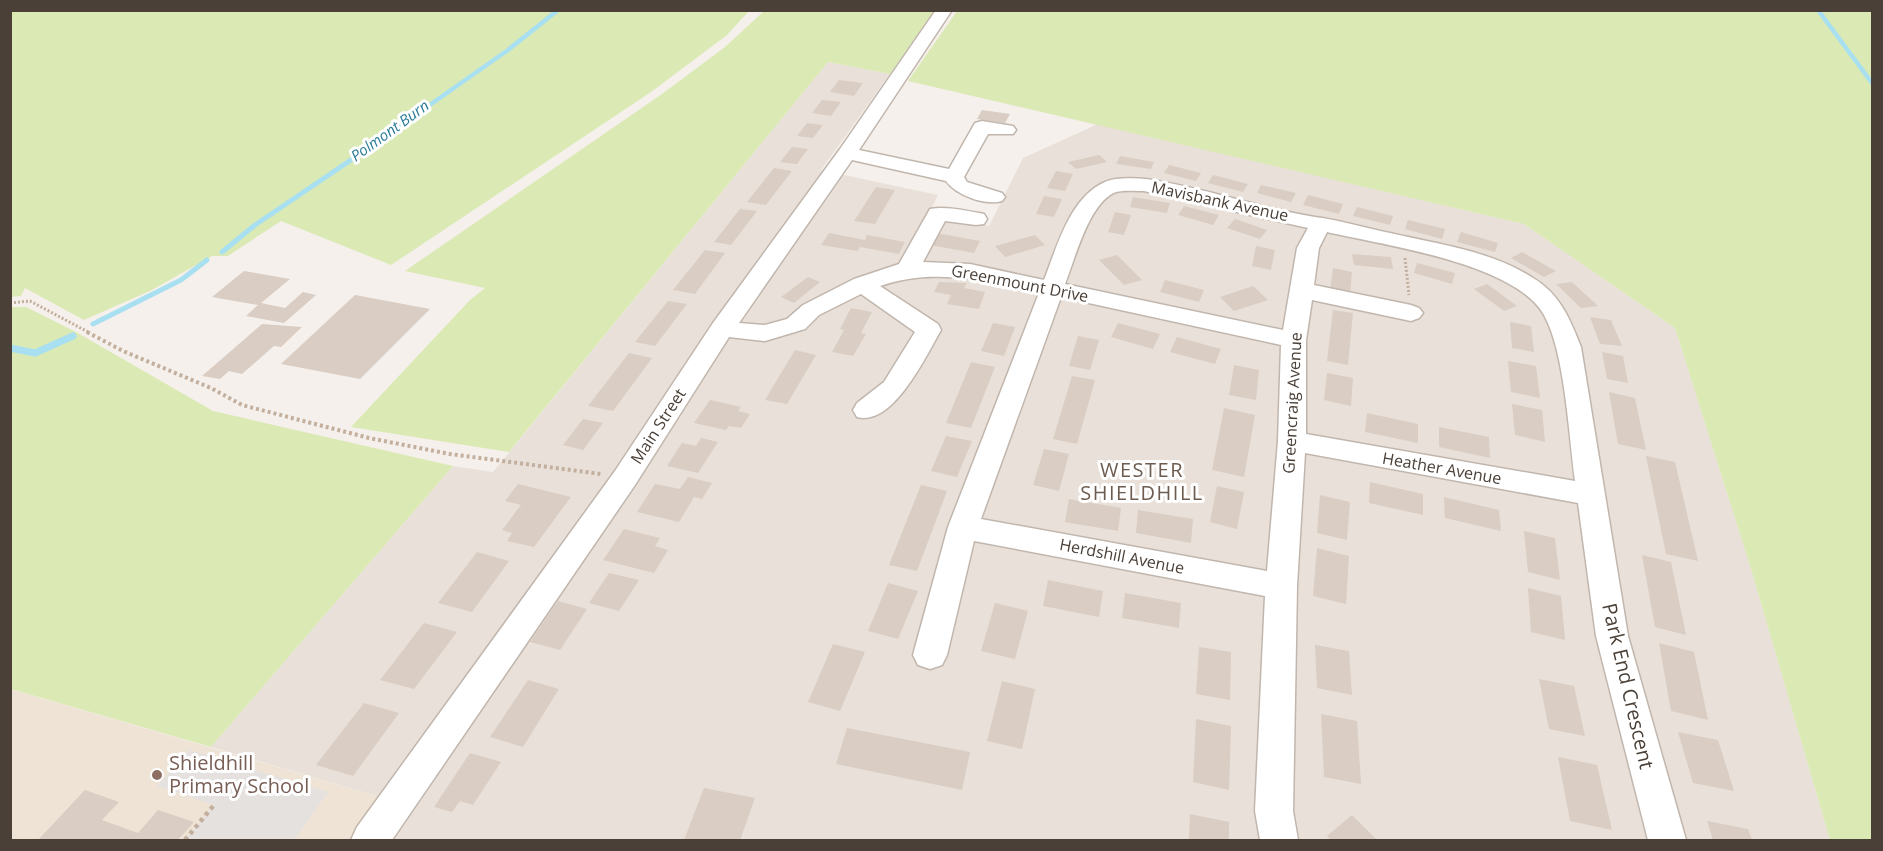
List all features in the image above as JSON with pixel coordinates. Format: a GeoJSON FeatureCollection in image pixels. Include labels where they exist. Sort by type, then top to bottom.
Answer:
{"type":"FeatureCollection","features":[{"type":"Feature","properties":{"kind":"street","name":"Main Street"},"geometry":{"type":"LineString","coordinates":[[370,840],[625,478],[722,329],[847,153],[944,10]]}},
{"type":"Feature","properties":{"kind":"street"},"geometry":{"type":"LineString","coordinates":[[953,176],[961,168],[982,127],[1006,130]]}},
{"type":"Feature","properties":{"kind":"street"},"geometry":{"type":"LineString","coordinates":[[847,153],[953,176],[960,186],[994,197]]}},
{"type":"Feature","properties":{"kind":"street","name":"Mavisbank Avenue"},"geometry":{"type":"LineString","coordinates":[[930,655],[963,526],[1051,288],[1071,238],[1092,199],[1112,186],[1144,185],[1321,223],[1489,265],[1520,280],[1541,296],[1557,314],[1569,347],[1593,495]]}},
{"type":"Feature","properties":{"kind":"street"},"geometry":{"type":"LineString","coordinates":[[907,270],[938,214],[976,219]]}},
{"type":"Feature","properties":{"kind":"street","name":"Greencraig Avenue"},"geometry":{"type":"LineString","coordinates":[[1281,586],[1292,441],[1294,340],[1308,248],[1321,223]]}},
{"type":"Feature","properties":{"kind":"street","name":"Greenmount Drive"},"geometry":{"type":"LineString","coordinates":[[722,329],[765,333],[796,324],[811,310],[862,284],[907,270],[936,268],[970,271],[1294,340]]}},
{"type":"Feature","properties":{"kind":"street"},"geometry":{"type":"LineString","coordinates":[[862,284],[928,330],[893,388],[866,410]]}},
{"type":"Feature","properties":{"kind":"street"},"geometry":{"type":"LineString","coordinates":[[1301,290],[1411,313]]}},
{"type":"Feature","properties":{"kind":"street","name":"Heather Avenue"},"geometry":{"type":"LineString","coordinates":[[1292,441],[1593,495]]}},
{"type":"Feature","properties":{"kind":"street","name":"Park End Crescent"},"geometry":{"type":"LineString","coordinates":[[1593,495],[1612,636],[1667,840]]}},
{"type":"Feature","properties":{"kind":"street","name":"Herdshill Avenue"},"geometry":{"type":"LineString","coordinates":[[963,526],[1281,586]]}},
{"type":"Feature","properties":{"kind":"street"},"geometry":{"type":"LineString","coordinates":[[1279,840],[1274,811],[1281,586]]}},
{"type":"Feature","properties":{"kind":"path"},"geometry":{"type":"LineString","coordinates":[[1403,242],[1411,313]]}},
{"type":"Feature","properties":{"kind":"path"},"geometry":{"type":"LineString","coordinates":[[10,303],[30,301],[123,351],[211,388],[242,405],[369,438],[450,454],[625,478]]}},
{"type":"Feature","properties":{"kind":"path"},"geometry":{"type":"LineString","coordinates":[[185,840],[214,805]]}},
{"type":"Feature","properties":{"kind":"shaded area"},"geometry":{"type":"Polygon","coordinates":[[[828,62],[890,74],[821,170],[938,195],[928,216],[989,226],[1023,158],[1098,124],[1524,224],[1675,328],[1751,569],[1830,840],[370,840],[397,802],[211,747],[453,466],[493,472],[828,62]]]}},
{"type":"Feature","properties":{"kind":"shaded area","name":"Shieldhill Primary School"},"geometry":{"type":"Polygon","coordinates":[[[10,689],[397,802],[370,840],[11,840],[10,689]]]}},
{"type":"Feature","properties":{"kind":"shaded area"},"geometry":{"type":"Polygon","coordinates":[[[189,750],[328,792],[294,840],[185,840],[214,805],[157,786],[189,750]]]}},
{"type":"Feature","properties":{"kind":"green space"},"geometry":{"type":"Polygon","coordinates":[[[10,11],[749,11],[727,35],[651,92],[391,265],[281,221],[228,256],[212,256],[152,290],[84,320],[25,288],[21,296],[11,297],[10,11]]]}},
{"type":"Feature","properties":{"kind":"green space"},"geometry":{"type":"Polygon","coordinates":[[[764,11],[936,11],[890,74],[828,62],[509,452],[351,427],[470,300],[485,288],[405,271],[662,94],[725,47],[764,11]]]}},
{"type":"Feature","properties":{"kind":"green space"},"geometry":{"type":"Polygon","coordinates":[[[957,11],[1872,11],[1872,840],[1830,840],[1751,569],[1675,328],[1524,224],[908,81],[957,11]]]}},
{"type":"Feature","properties":{"kind":"green space"},"geometry":{"type":"Polygon","coordinates":[[[11,307],[26,307],[76,332],[213,411],[453,466],[211,747],[11,689],[11,307]]]}},
{"type":"Feature","properties":{"kind":"building"},"geometry":{"type":"Polygon","coordinates":[[[839,80],[863,83],[854,96],[830,92],[839,80]]]}},
{"type":"Feature","properties":{"kind":"building"},"geometry":{"type":"Polygon","coordinates":[[[822,100],[841,102],[831,116],[812,113],[822,100]]]}},
{"type":"Feature","properties":{"kind":"building"},"geometry":{"type":"Polygon","coordinates":[[[982,110],[1010,114],[1005,123],[977,119],[982,110]]]}},
{"type":"Feature","properties":{"kind":"building"},"geometry":{"type":"Polygon","coordinates":[[[807,123],[823,125],[813,138],[797,136],[807,123]]]}},
{"type":"Feature","properties":{"kind":"building"},"geometry":{"type":"Polygon","coordinates":[[[792,147],[808,149],[797,164],[780,162],[792,147]]]}},
{"type":"Feature","properties":{"kind":"building"},"geometry":{"type":"Polygon","coordinates":[[[1099,155],[1107,162],[1076,169],[1068,162],[1099,155]]]}},
{"type":"Feature","properties":{"kind":"building"},"geometry":{"type":"Polygon","coordinates":[[[1120,156],[1154,162],[1151,169],[1116,164],[1120,156]]]}},
{"type":"Feature","properties":{"kind":"building"},"geometry":{"type":"Polygon","coordinates":[[[1169,165],[1201,173],[1196,181],[1164,173],[1169,165]]]}},
{"type":"Feature","properties":{"kind":"building"},"geometry":{"type":"Polygon","coordinates":[[[774,168],[792,171],[766,205],[747,202],[774,168]]]}},
{"type":"Feature","properties":{"kind":"building"},"geometry":{"type":"Polygon","coordinates":[[[1056,171],[1073,174],[1065,191],[1047,188],[1056,171]]]}},
{"type":"Feature","properties":{"kind":"building"},"geometry":{"type":"Polygon","coordinates":[[[1213,175],[1248,184],[1243,192],[1208,183],[1213,175]]]}},
{"type":"Feature","properties":{"kind":"building"},"geometry":{"type":"Polygon","coordinates":[[[1261,185],[1296,193],[1291,202],[1257,193],[1261,185]]]}},
{"type":"Feature","properties":{"kind":"building"},"geometry":{"type":"Polygon","coordinates":[[[876,187],[895,190],[875,224],[854,221],[876,187]]]}},
{"type":"Feature","properties":{"kind":"building"},"geometry":{"type":"Polygon","coordinates":[[[1308,195],[1343,204],[1339,214],[1303,205],[1308,195]]]}},
{"type":"Feature","properties":{"kind":"building"},"geometry":{"type":"Polygon","coordinates":[[[1044,196],[1062,199],[1054,217],[1036,214],[1044,196]]]}},
{"type":"Feature","properties":{"kind":"building"},"geometry":{"type":"Polygon","coordinates":[[[1133,197],[1170,203],[1167,213],[1130,207],[1133,197]]]}},
{"type":"Feature","properties":{"kind":"building"},"geometry":{"type":"Polygon","coordinates":[[[1184,206],[1219,215],[1213,225],[1178,215],[1184,206]]]}},
{"type":"Feature","properties":{"kind":"building"},"geometry":{"type":"Polygon","coordinates":[[[1357,207],[1393,216],[1390,225],[1353,216],[1357,207]]]}},
{"type":"Feature","properties":{"kind":"building"},"geometry":{"type":"Polygon","coordinates":[[[740,209],[757,211],[731,245],[714,242],[740,209]]]}},
{"type":"Feature","properties":{"kind":"building"},"geometry":{"type":"Polygon","coordinates":[[[1115,212],[1131,215],[1124,235],[1108,232],[1115,212]]]}},
{"type":"Feature","properties":{"kind":"building"},"geometry":{"type":"Polygon","coordinates":[[[1235,219],[1267,230],[1260,239],[1227,228],[1235,219]]]}},
{"type":"Feature","properties":{"kind":"building"},"geometry":{"type":"Polygon","coordinates":[[[1408,220],[1445,229],[1442,239],[1405,229],[1408,220]]]}},
{"type":"Feature","properties":{"kind":"building"},"geometry":{"type":"Polygon","coordinates":[[[1461,232],[1498,243],[1495,252],[1457,242],[1461,232]]]}},
{"type":"Feature","properties":{"kind":"building"},"geometry":{"type":"Polygon","coordinates":[[[829,233],[865,240],[867,235],[905,242],[899,254],[860,247],[858,251],[821,245],[829,233]]]}},
{"type":"Feature","properties":{"kind":"building"},"geometry":{"type":"Polygon","coordinates":[[[936,233],[980,241],[974,253],[930,245],[936,233]]]}},
{"type":"Feature","properties":{"kind":"building"},"geometry":{"type":"Polygon","coordinates":[[[1035,235],[1045,245],[1005,257],[995,246],[1035,235]]]}},
{"type":"Feature","properties":{"kind":"building"},"geometry":{"type":"Polygon","coordinates":[[[1256,246],[1275,250],[1271,270],[1252,266],[1256,246]]]}},
{"type":"Feature","properties":{"kind":"building"},"geometry":{"type":"Polygon","coordinates":[[[705,250],[725,253],[695,294],[673,290],[705,250]]]}},
{"type":"Feature","properties":{"kind":"building"},"geometry":{"type":"Polygon","coordinates":[[[1522,252],[1556,271],[1544,277],[1511,258],[1522,252]]]}},
{"type":"Feature","properties":{"kind":"building"},"geometry":{"type":"Polygon","coordinates":[[[1352,254],[1391,257],[1393,269],[1354,265],[1352,254]]]}},
{"type":"Feature","properties":{"kind":"building"},"geometry":{"type":"Polygon","coordinates":[[[1117,255],[1142,280],[1124,285],[1099,260],[1117,255]]]}},
{"type":"Feature","properties":{"kind":"building"},"geometry":{"type":"Polygon","coordinates":[[[1417,263],[1455,273],[1452,284],[1414,273],[1417,263]]]}},
{"type":"Feature","properties":{"kind":"building"},"geometry":{"type":"Polygon","coordinates":[[[1333,268],[1352,272],[1350,294],[1330,290],[1333,268]]]}},
{"type":"Feature","properties":{"kind":"building"},"geometry":{"type":"Polygon","coordinates":[[[244,271],[290,279],[261,303],[285,308],[303,292],[316,295],[284,323],[246,316],[258,305],[212,297],[244,271]]]}},
{"type":"Feature","properties":{"kind":"building"},"geometry":{"type":"Polygon","coordinates":[[[808,277],[820,282],[794,303],[781,297],[808,277]]]}},
{"type":"Feature","properties":{"kind":"building"},"geometry":{"type":"Polygon","coordinates":[[[1165,280],[1204,290],[1199,302],[1160,292],[1165,280]]]}},
{"type":"Feature","properties":{"kind":"building"},"geometry":{"type":"Polygon","coordinates":[[[939,282],[967,283],[964,288],[985,292],[979,309],[947,304],[951,295],[934,292],[939,282]]]}},
{"type":"Feature","properties":{"kind":"building"},"geometry":{"type":"Polygon","coordinates":[[[1572,282],[1598,306],[1581,308],[1556,284],[1572,282]]]}},
{"type":"Feature","properties":{"kind":"building"},"geometry":{"type":"Polygon","coordinates":[[[1487,284],[1517,306],[1504,311],[1474,289],[1487,284]]]}},
{"type":"Feature","properties":{"kind":"building"},"geometry":{"type":"Polygon","coordinates":[[[1253,286],[1268,300],[1234,311],[1220,297],[1253,286]]]}},
{"type":"Feature","properties":{"kind":"building"},"geometry":{"type":"Polygon","coordinates":[[[355,295],[430,309],[360,379],[281,364],[355,295]]]}},
{"type":"Feature","properties":{"kind":"building"},"geometry":{"type":"Polygon","coordinates":[[[668,301],[687,304],[655,346],[635,342],[668,301]]]}},
{"type":"Feature","properties":{"kind":"building"},"geometry":{"type":"Polygon","coordinates":[[[851,308],[872,312],[861,333],[866,334],[853,356],[832,352],[844,330],[840,329],[851,308]]]}},
{"type":"Feature","properties":{"kind":"building"},"geometry":{"type":"Polygon","coordinates":[[[1333,310],[1353,313],[1348,365],[1327,361],[1333,310]]]}},
{"type":"Feature","properties":{"kind":"building"},"geometry":{"type":"Polygon","coordinates":[[[1590,317],[1611,320],[1622,346],[1600,344],[1590,317]]]}},
{"type":"Feature","properties":{"kind":"building"},"geometry":{"type":"Polygon","coordinates":[[[1510,322],[1531,326],[1534,352],[1512,348],[1510,322]]]}},
{"type":"Feature","properties":{"kind":"building"},"geometry":{"type":"Polygon","coordinates":[[[993,323],[1015,327],[1004,356],[981,351],[993,323]]]}},
{"type":"Feature","properties":{"kind":"building"},"geometry":{"type":"Polygon","coordinates":[[[1118,323],[1160,334],[1153,349],[1111,337],[1118,323]]]}},
{"type":"Feature","properties":{"kind":"building"},"geometry":{"type":"Polygon","coordinates":[[[262,324],[302,327],[281,347],[274,346],[242,374],[229,371],[220,379],[202,376],[262,324]]]}},
{"type":"Feature","properties":{"kind":"building"},"geometry":{"type":"Polygon","coordinates":[[[1078,336],[1099,340],[1090,370],[1069,366],[1078,336]]]}},
{"type":"Feature","properties":{"kind":"building"},"geometry":{"type":"Polygon","coordinates":[[[1177,337],[1221,349],[1215,364],[1170,352],[1177,337]]]}},
{"type":"Feature","properties":{"kind":"building"},"geometry":{"type":"Polygon","coordinates":[[[795,350],[816,355],[787,404],[765,400],[795,350]]]}},
{"type":"Feature","properties":{"kind":"building"},"geometry":{"type":"Polygon","coordinates":[[[1602,352],[1623,356],[1628,383],[1607,379],[1602,352]]]}},
{"type":"Feature","properties":{"kind":"building"},"geometry":{"type":"Polygon","coordinates":[[[629,353],[652,358],[613,411],[588,406],[629,353]]]}},
{"type":"Feature","properties":{"kind":"building"},"geometry":{"type":"Polygon","coordinates":[[[1508,361],[1536,366],[1540,398],[1511,392],[1508,361]]]}},
{"type":"Feature","properties":{"kind":"building"},"geometry":{"type":"Polygon","coordinates":[[[971,362],[995,367],[971,428],[946,423],[971,362]]]}},
{"type":"Feature","properties":{"kind":"building"},"geometry":{"type":"Polygon","coordinates":[[[1234,365],[1259,370],[1256,400],[1229,395],[1234,365]]]}},
{"type":"Feature","properties":{"kind":"building"},"geometry":{"type":"Polygon","coordinates":[[[1327,373],[1353,378],[1351,406],[1324,400],[1327,373]]]}},
{"type":"Feature","properties":{"kind":"building"},"geometry":{"type":"Polygon","coordinates":[[[1072,376],[1095,380],[1077,444],[1053,439],[1072,376]]]}},
{"type":"Feature","properties":{"kind":"building"},"geometry":{"type":"Polygon","coordinates":[[[1609,392],[1635,398],[1646,450],[1618,444],[1609,392]]]}},
{"type":"Feature","properties":{"kind":"building"},"geometry":{"type":"Polygon","coordinates":[[[710,400],[741,407],[738,411],[750,414],[741,428],[729,426],[726,430],[694,423],[710,400]]]}},
{"type":"Feature","properties":{"kind":"building"},"geometry":{"type":"Polygon","coordinates":[[[1512,404],[1542,410],[1545,442],[1515,435],[1512,404]]]}},
{"type":"Feature","properties":{"kind":"building"},"geometry":{"type":"Polygon","coordinates":[[[1224,408],[1255,415],[1244,477],[1212,470],[1224,408]]]}},
{"type":"Feature","properties":{"kind":"building"},"geometry":{"type":"Polygon","coordinates":[[[1367,413],[1418,424],[1418,443],[1365,432],[1367,413]]]}},
{"type":"Feature","properties":{"kind":"building"},"geometry":{"type":"Polygon","coordinates":[[[583,419],[603,423],[583,450],[563,445],[583,419]]]}},
{"type":"Feature","properties":{"kind":"building"},"geometry":{"type":"Polygon","coordinates":[[[1439,427],[1489,437],[1490,458],[1439,447],[1439,427]]]}},
{"type":"Feature","properties":{"kind":"building"},"geometry":{"type":"Polygon","coordinates":[[[946,436],[972,441],[957,477],[931,471],[946,436]]]}},
{"type":"Feature","properties":{"kind":"building"},"geometry":{"type":"Polygon","coordinates":[[[701,438],[718,442],[698,473],[667,466],[682,443],[696,446],[701,438]]]}},
{"type":"Feature","properties":{"kind":"building"},"geometry":{"type":"Polygon","coordinates":[[[1044,449],[1069,454],[1059,491],[1033,485],[1044,449]]]}},
{"type":"Feature","properties":{"kind":"building"},"geometry":{"type":"Polygon","coordinates":[[[1646,456],[1675,462],[1698,561],[1666,554],[1646,456]]]}},
{"type":"Feature","properties":{"kind":"building"},"geometry":{"type":"Polygon","coordinates":[[[688,477],[712,483],[702,499],[694,497],[679,522],[637,512],[655,484],[680,489],[688,477]]]}},
{"type":"Feature","properties":{"kind":"building"},"geometry":{"type":"Polygon","coordinates":[[[1370,482],[1423,494],[1423,515],[1369,503],[1370,482]]]}},
{"type":"Feature","properties":{"kind":"building"},"geometry":{"type":"Polygon","coordinates":[[[518,484],[571,497],[534,547],[507,541],[512,533],[502,530],[521,505],[505,501],[518,484]]]}},
{"type":"Feature","properties":{"kind":"building"},"geometry":{"type":"Polygon","coordinates":[[[921,485],[947,491],[917,571],[889,565],[921,485]]]}},
{"type":"Feature","properties":{"kind":"building"},"geometry":{"type":"Polygon","coordinates":[[[1217,486],[1244,492],[1237,529],[1210,522],[1217,486]]]}},
{"type":"Feature","properties":{"kind":"building"},"geometry":{"type":"Polygon","coordinates":[[[1320,495],[1350,502],[1347,540],[1317,533],[1320,495]]]}},
{"type":"Feature","properties":{"kind":"building"},"geometry":{"type":"Polygon","coordinates":[[[1444,497],[1499,510],[1501,531],[1445,518],[1444,497]]]}},
{"type":"Feature","properties":{"kind":"building"},"geometry":{"type":"Polygon","coordinates":[[[1069,499],[1121,508],[1118,531],[1065,522],[1069,499]]]}},
{"type":"Feature","properties":{"kind":"building"},"geometry":{"type":"Polygon","coordinates":[[[1138,510],[1193,519],[1191,543],[1136,533],[1138,510]]]}},
{"type":"Feature","properties":{"kind":"building"},"geometry":{"type":"Polygon","coordinates":[[[624,529],[660,538],[655,546],[668,550],[654,573],[603,560],[624,529]]]}},
{"type":"Feature","properties":{"kind":"building"},"geometry":{"type":"Polygon","coordinates":[[[1524,531],[1555,538],[1560,580],[1528,572],[1524,531]]]}},
{"type":"Feature","properties":{"kind":"building"},"geometry":{"type":"Polygon","coordinates":[[[1317,548],[1349,556],[1346,604],[1313,596],[1317,548]]]}},
{"type":"Feature","properties":{"kind":"building"},"geometry":{"type":"Polygon","coordinates":[[[477,552],[509,561],[472,612],[438,603],[477,552]]]}},
{"type":"Feature","properties":{"kind":"building"},"geometry":{"type":"Polygon","coordinates":[[[1642,555],[1671,562],[1686,635],[1655,627],[1642,555]]]}},
{"type":"Feature","properties":{"kind":"building"},"geometry":{"type":"Polygon","coordinates":[[[609,573],[639,580],[619,611],[589,603],[609,573]]]}},
{"type":"Feature","properties":{"kind":"building"},"geometry":{"type":"Polygon","coordinates":[[[1048,580],[1103,591],[1099,617],[1043,606],[1048,580]]]}},
{"type":"Feature","properties":{"kind":"building"},"geometry":{"type":"Polygon","coordinates":[[[888,583],[918,591],[898,639],[868,631],[888,583]]]}},
{"type":"Feature","properties":{"kind":"building"},"geometry":{"type":"Polygon","coordinates":[[[1528,588],[1561,596],[1565,640],[1531,632],[1528,588]]]}},
{"type":"Feature","properties":{"kind":"building"},"geometry":{"type":"Polygon","coordinates":[[[1125,593],[1181,603],[1179,628],[1122,618],[1125,593]]]}},
{"type":"Feature","properties":{"kind":"building"},"geometry":{"type":"Polygon","coordinates":[[[558,601],[587,609],[560,650],[530,642],[558,601]]]}},
{"type":"Feature","properties":{"kind":"building"},"geometry":{"type":"Polygon","coordinates":[[[995,603],[1028,611],[1015,659],[981,651],[995,603]]]}},
{"type":"Feature","properties":{"kind":"building"},"geometry":{"type":"Polygon","coordinates":[[[424,623],[457,632],[414,689],[380,680],[424,623]]]}},
{"type":"Feature","properties":{"kind":"building"},"geometry":{"type":"Polygon","coordinates":[[[1659,643],[1694,652],[1708,720],[1671,711],[1659,643]]]}},
{"type":"Feature","properties":{"kind":"building"},"geometry":{"type":"Polygon","coordinates":[[[833,644],[865,652],[840,711],[808,702],[833,644]]]}},
{"type":"Feature","properties":{"kind":"building"},"geometry":{"type":"Polygon","coordinates":[[[1315,645],[1349,651],[1352,695],[1317,688],[1315,645]]]}},
{"type":"Feature","properties":{"kind":"building"},"geometry":{"type":"Polygon","coordinates":[[[1199,647],[1231,652],[1230,700],[1196,694],[1199,647]]]}},
{"type":"Feature","properties":{"kind":"building"},"geometry":{"type":"Polygon","coordinates":[[[1539,679],[1574,686],[1585,736],[1549,729],[1539,679]]]}},
{"type":"Feature","properties":{"kind":"building"},"geometry":{"type":"Polygon","coordinates":[[[528,680],[559,689],[523,747],[490,737],[528,680]]]}},
{"type":"Feature","properties":{"kind":"building"},"geometry":{"type":"Polygon","coordinates":[[[1002,681],[1035,689],[1022,749],[987,741],[1002,681]]]}},
{"type":"Feature","properties":{"kind":"building"},"geometry":{"type":"Polygon","coordinates":[[[364,703],[399,713],[353,776],[316,765],[364,703]]]}},
{"type":"Feature","properties":{"kind":"building"},"geometry":{"type":"Polygon","coordinates":[[[1321,714],[1357,721],[1361,784],[1324,777],[1321,714]]]}},
{"type":"Feature","properties":{"kind":"building"},"geometry":{"type":"Polygon","coordinates":[[[1196,719],[1231,726],[1229,790],[1193,782],[1196,719]]]}},
{"type":"Feature","properties":{"kind":"building"},"geometry":{"type":"Polygon","coordinates":[[[847,728],[970,752],[962,790],[836,764],[847,728]]]}},
{"type":"Feature","properties":{"kind":"building"},"geometry":{"type":"Polygon","coordinates":[[[1678,732],[1718,740],[1734,791],[1693,783],[1678,732]]]}},
{"type":"Feature","properties":{"kind":"building"},"geometry":{"type":"Polygon","coordinates":[[[470,753],[501,762],[473,805],[460,801],[452,812],[434,807],[470,753]]]}},
{"type":"Feature","properties":{"kind":"building"},"geometry":{"type":"Polygon","coordinates":[[[1558,757],[1597,765],[1612,830],[1570,821],[1558,757]]]}},
{"type":"Feature","properties":{"kind":"building"},"geometry":{"type":"Polygon","coordinates":[[[704,788],[755,798],[740,840],[684,840],[704,788]]]}},
{"type":"Feature","properties":{"kind":"building"},"geometry":{"type":"Polygon","coordinates":[[[85,790],[119,802],[102,820],[138,833],[158,810],[194,822],[178,840],[38,840],[85,790]]]}},
{"type":"Feature","properties":{"kind":"building"},"geometry":{"type":"Polygon","coordinates":[[[1190,814],[1229,822],[1229,840],[1189,840],[1190,814]]]}},
{"type":"Feature","properties":{"kind":"building"},"geometry":{"type":"Polygon","coordinates":[[[1352,815],[1377,840],[1331,840],[1327,836],[1352,815]]]}},
{"type":"Feature","properties":{"kind":"building"},"geometry":{"type":"Polygon","coordinates":[[[1707,821],[1748,829],[1752,840],[1713,840],[1707,821]]]}},
{"type":"Feature","properties":{"kind":"waterway","name":"Polmont Burn"},"geometry":{"type":"LineString","coordinates":[[367,149],[508,50],[558,10]]}},
{"type":"Feature","properties":{"kind":"waterway"},"geometry":{"type":"LineString","coordinates":[[1818,10],[1872,83]]}},
{"type":"Feature","properties":{"kind":"waterway","name":"Polmont Burn"},"geometry":{"type":"LineString","coordinates":[[222,252],[255,225],[370,147]]}},
{"type":"Feature","properties":{"kind":"waterway","name":"Polmont Burn"},"geometry":{"type":"LineString","coordinates":[[93,324],[181,280],[207,260]]}},
{"type":"Feature","properties":{"kind":"waterway","name":"Polmont Burn"},"geometry":{"type":"LineString","coordinates":[[10,348],[35,353],[73,336]]}},
{"type":"Feature","properties":{"kind":"place","name":"Shieldhill Primary School"},"geometry":{"type":"Point","coordinates":[157,775]}},
{"type":"Feature","properties":{"kind":"district","name":"WESTER SHIELDHILL"},"geometry":{"type":"Point","coordinates":[1142,482]}}]}
